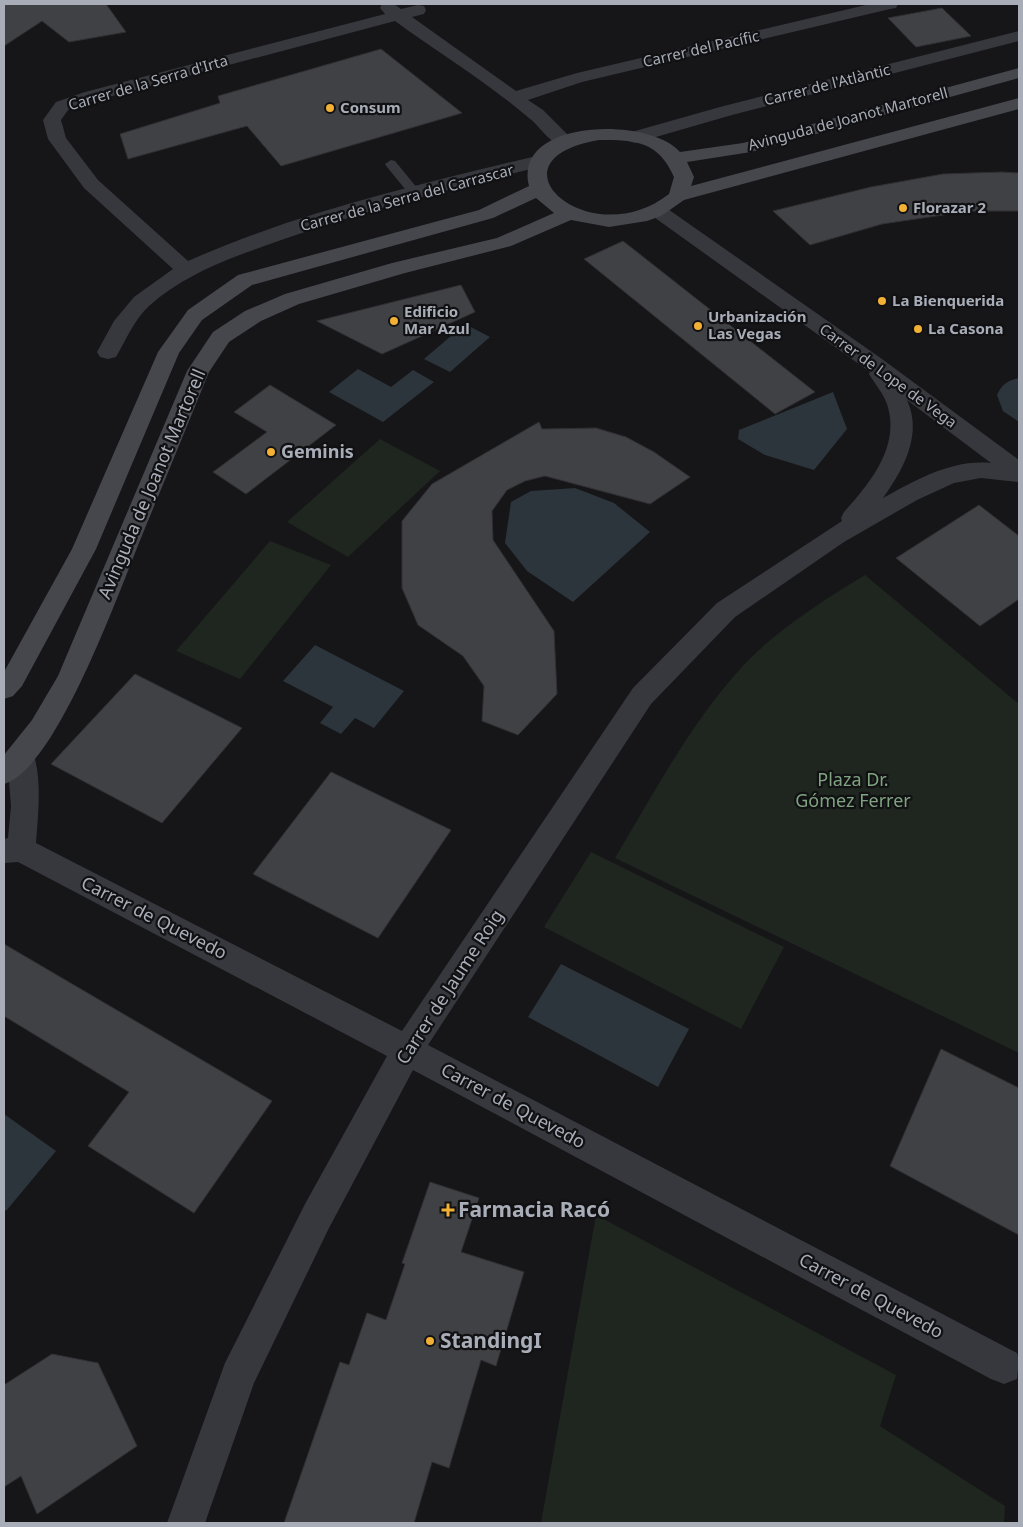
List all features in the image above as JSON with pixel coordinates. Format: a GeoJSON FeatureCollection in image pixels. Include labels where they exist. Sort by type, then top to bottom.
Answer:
{"type":"FeatureCollection","features":[{"type":"Feature","properties":{"kind":"street"},"geometry":{"type":"LineString","coordinates":[[383,4],[408,10],[532,92],[573,139]]}},
{"type":"Feature","properties":{"kind":"street","name":"Carrer del Pacífic"},"geometry":{"type":"LineString","coordinates":[[514,98],[576,78],[890,4]]}},
{"type":"Feature","properties":{"kind":"street"},"geometry":{"type":"LineString","coordinates":[[408,10],[514,98],[573,139]]}},
{"type":"Feature","properties":{"kind":"street","name":"Carrer de la Serra d'Irta"},"geometry":{"type":"LineString","coordinates":[[186,270],[91,184],[57,139],[52,120],[62,106],[91,96],[408,10]]}},
{"type":"Feature","properties":{"kind":"street","name":"Carrer de l'Atlàntic"},"geometry":{"type":"LineString","coordinates":[[635,137],[726,111],[1019,36]]}},
{"type":"Feature","properties":{"kind":"street","name":"Avinguda de Joanot Martorell"},"geometry":{"type":"LineString","coordinates":[[675,158],[744,148],[1019,73]]}},
{"type":"Feature","properties":{"kind":"street","name":"Avinguda de Joanot Martorell"},"geometry":{"type":"LineString","coordinates":[[678,196],[1019,103]]}},
{"type":"Feature","properties":{"kind":"street"},"geometry":{"type":"LineString","coordinates":[[618,134],[635,137],[652,142],[675,158],[684,177],[678,196],[658,211],[638,217],[615,220],[592,218],[570,213],[552,202],[540,189],[535,175],[540,161],[550,150],[573,139],[618,134]]}},
{"type":"Feature","properties":{"kind":"street","name":"Carrer de la Serra del Carrascar"},"geometry":{"type":"LineString","coordinates":[[108,352],[122,326],[141,302],[186,270],[226,252],[328,217],[414,192],[540,161]]}},
{"type":"Feature","properties":{"kind":"street","name":"Avinguda de Joanot Martorell"},"geometry":{"type":"LineString","coordinates":[[4,689],[13,679],[84,549],[169,352],[195,315],[245,280],[486,214],[540,189]]}},
{"type":"Feature","properties":{"kind":"street","name":"Carrer de Lope de Vega"},"geometry":{"type":"LineString","coordinates":[[658,211],[874,364],[1019,473]]}},
{"type":"Feature","properties":{"kind":"street","name":"Avinguda de Joanot Martorell"},"geometry":{"type":"LineString","coordinates":[[12,764],[50,717],[71,677],[198,371],[221,337],[253,316],[292,299],[399,268],[504,242],[570,213]]}},
{"type":"Feature","properties":{"kind":"street","name":"Carrer de Jaume Roig"},"geometry":{"type":"LineString","coordinates":[[835,536],[876,492],[893,461],[902,434],[899,407],[874,364]]}},
{"type":"Feature","properties":{"kind":"street","name":"Carrer de Jaume Roig"},"geometry":{"type":"LineString","coordinates":[[186,1523],[238,1376],[317,1216],[407,1050],[642,696],[726,610],[835,536],[909,494],[949,475],[981,470],[1019,473]]}},
{"type":"Feature","properties":{"kind":"street","name":"Carrer de Quevedo"},"geometry":{"type":"LineString","coordinates":[[12,764],[25,806],[12,850],[407,1050],[1004,1366]]}},
{"type":"Feature","properties":{"kind":"lane"},"geometry":{"type":"LineString","coordinates":[[390,164],[414,192]]}},
{"type":"Feature","properties":{"kind":"green space"},"geometry":{"type":"Polygon","coordinates":[[[380,439],[440,471],[348,557],[287,522],[380,439]]]}},
{"type":"Feature","properties":{"kind":"green space"},"geometry":{"type":"Polygon","coordinates":[[[270,541],[331,565],[240,679],[176,651],[270,541]]]}},
{"type":"Feature","properties":{"kind":"green space","name":"Plaza Dr. Gómez Ferrer"},"geometry":{"type":"Polygon","coordinates":[[[865,575],[1019,704],[1019,1053],[615,858],[689,736],[705,712],[741,668],[784,629],[865,575]]]}},
{"type":"Feature","properties":{"kind":"green space"},"geometry":{"type":"Polygon","coordinates":[[[591,852],[784,947],[741,1029],[544,927],[591,852]]]}},
{"type":"Feature","properties":{"kind":"green space"},"geometry":{"type":"Polygon","coordinates":[[[596,1215],[896,1375],[880,1426],[1005,1506],[1004,1523],[541,1523],[596,1215]]]}},
{"type":"Feature","properties":{"kind":"shaded area"},"geometry":{"type":"Polygon","coordinates":[[[465,324],[490,337],[450,372],[424,359],[465,324]]]}},
{"type":"Feature","properties":{"kind":"shaded area"},"geometry":{"type":"Polygon","coordinates":[[[358,369],[391,387],[413,370],[434,382],[383,422],[329,392],[358,369]]]}},
{"type":"Feature","properties":{"kind":"shaded area"},"geometry":{"type":"Polygon","coordinates":[[[1019,378],[1019,422],[1003,411],[997,395],[1006,383],[1019,378]]]}},
{"type":"Feature","properties":{"kind":"shaded area"},"geometry":{"type":"Polygon","coordinates":[[[833,392],[847,429],[814,470],[765,455],[738,439],[739,430],[833,392]]]}},
{"type":"Feature","properties":{"kind":"shaded area"},"geometry":{"type":"Polygon","coordinates":[[[575,488],[614,503],[650,532],[573,602],[527,571],[505,543],[511,502],[531,491],[575,488]]]}},
{"type":"Feature","properties":{"kind":"shaded area"},"geometry":{"type":"Polygon","coordinates":[[[315,645],[404,691],[374,728],[355,718],[341,734],[320,723],[333,707],[283,681],[315,645]]]}},
{"type":"Feature","properties":{"kind":"shaded area"},"geometry":{"type":"Polygon","coordinates":[[[561,964],[689,1029],[658,1087],[528,1017],[561,964]]]}},
{"type":"Feature","properties":{"kind":"shaded area"},"geometry":{"type":"Polygon","coordinates":[[[4,1114],[56,1151],[6,1211],[4,1209],[4,1114]]]}},
{"type":"Feature","properties":{"kind":"building"},"geometry":{"type":"Polygon","coordinates":[[[4,4],[106,4],[126,32],[69,42],[42,21],[4,46],[4,4]]]}},
{"type":"Feature","properties":{"kind":"building"},"geometry":{"type":"Polygon","coordinates":[[[942,8],[971,36],[916,47],[888,18],[942,8]]]}},
{"type":"Feature","properties":{"kind":"building","name":"Consum"},"geometry":{"type":"Polygon","coordinates":[[[381,49],[462,113],[281,166],[247,126],[128,159],[120,134],[220,103],[218,96],[381,49]]]}},
{"type":"Feature","properties":{"kind":"building","name":"Florazar 2"},"geometry":{"type":"Polygon","coordinates":[[[1019,173],[1019,211],[970,211],[882,224],[810,245],[773,211],[871,187],[943,174],[1019,173]]]}},
{"type":"Feature","properties":{"kind":"building","name":"Urbanización Las Vegas"},"geometry":{"type":"Polygon","coordinates":[[[623,241],[815,392],[775,414],[584,259],[623,241]]]}},
{"type":"Feature","properties":{"kind":"building","name":"Edificio Mar Azul"},"geometry":{"type":"Polygon","coordinates":[[[461,285],[475,312],[382,354],[317,321],[461,285]]]}},
{"type":"Feature","properties":{"kind":"building","name":"Geminis"},"geometry":{"type":"Polygon","coordinates":[[[270,385],[336,425],[246,494],[213,472],[267,432],[234,412],[270,385]]]}},
{"type":"Feature","properties":{"kind":"building"},"geometry":{"type":"Polygon","coordinates":[[[539,422],[542,429],[596,428],[626,437],[654,452],[690,477],[650,504],[545,476],[525,481],[507,490],[492,511],[493,540],[554,631],[557,694],[518,735],[482,721],[484,686],[463,656],[418,625],[402,588],[402,521],[432,484],[539,422]]]}},
{"type":"Feature","properties":{"kind":"building"},"geometry":{"type":"Polygon","coordinates":[[[979,505],[1019,536],[1019,599],[980,626],[896,558],[979,505]]]}},
{"type":"Feature","properties":{"kind":"building"},"geometry":{"type":"Polygon","coordinates":[[[135,674],[242,728],[162,823],[51,764],[135,674]]]}},
{"type":"Feature","properties":{"kind":"building"},"geometry":{"type":"Polygon","coordinates":[[[331,772],[451,830],[378,938],[253,874],[331,772]]]}},
{"type":"Feature","properties":{"kind":"building"},"geometry":{"type":"Polygon","coordinates":[[[4,944],[272,1101],[194,1213],[88,1146],[129,1092],[4,1016],[4,944]]]}},
{"type":"Feature","properties":{"kind":"building"},"geometry":{"type":"Polygon","coordinates":[[[941,1049],[1019,1088],[1019,1235],[890,1166],[941,1049]]]}},
{"type":"Feature","properties":{"kind":"building","name":"StandingI"},"geometry":{"type":"Polygon","coordinates":[[[430,1182],[479,1198],[461,1252],[524,1272],[496,1366],[481,1360],[449,1468],[432,1462],[414,1523],[284,1523],[340,1362],[349,1365],[367,1313],[386,1320],[405,1264],[402,1263],[430,1182]]]}},
{"type":"Feature","properties":{"kind":"building"},"geometry":{"type":"Polygon","coordinates":[[[52,1354],[98,1363],[137,1446],[37,1514],[21,1476],[4,1487],[4,1385],[52,1354]]]}},
{"type":"Feature","properties":{"kind":"place","name":"Consum"},"geometry":{"type":"Point","coordinates":[330,108]}},
{"type":"Feature","properties":{"kind":"place","name":"Florazar 2"},"geometry":{"type":"Point","coordinates":[903,208]}},
{"type":"Feature","properties":{"kind":"place","name":"La Bienquerida"},"geometry":{"type":"Point","coordinates":[882,301]}},
{"type":"Feature","properties":{"kind":"place","name":"Edificio Mar Azul"},"geometry":{"type":"Point","coordinates":[394,321]}},
{"type":"Feature","properties":{"kind":"place","name":"Urbanización Las Vegas"},"geometry":{"type":"Point","coordinates":[698,326]}},
{"type":"Feature","properties":{"kind":"place","name":"La Casona"},"geometry":{"type":"Point","coordinates":[918,329]}},
{"type":"Feature","properties":{"kind":"place","name":"Geminis"},"geometry":{"type":"Point","coordinates":[271,452]}},
{"type":"Feature","properties":{"kind":"place","name":"Farmacia Racó"},"geometry":{"type":"Point","coordinates":[448,1210]}},
{"type":"Feature","properties":{"kind":"place","name":"StandingI"},"geometry":{"type":"Point","coordinates":[430,1341]}}]}
